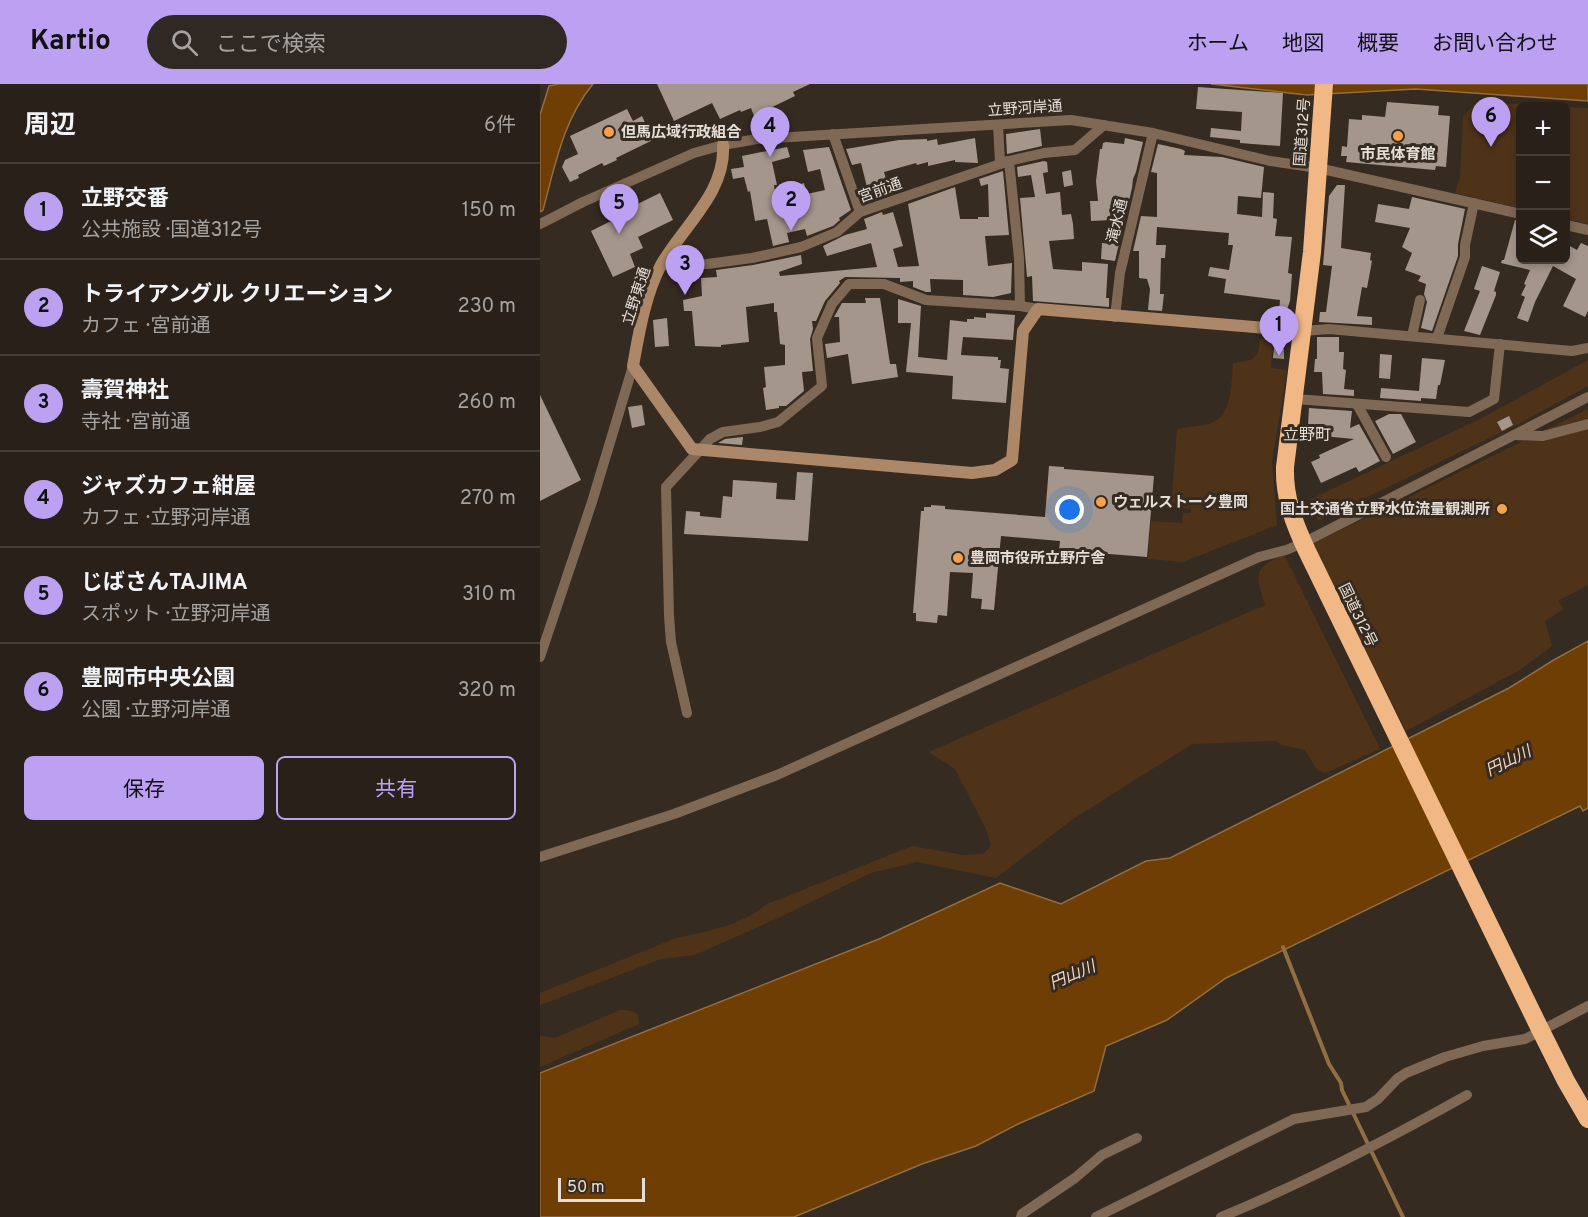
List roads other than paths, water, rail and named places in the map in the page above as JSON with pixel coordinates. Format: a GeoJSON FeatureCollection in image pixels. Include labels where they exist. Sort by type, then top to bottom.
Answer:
{"type":"FeatureCollection","features":[{"type":"Feature","properties":{"kind":"highway","name":"国道312号"},"geometry":{"type":"LineString","coordinates":[[1323,88],[1304,331],[1285,467],[1285,486],[1294,523],[1566,1081],[1588,1119]]}},
{"type":"Feature","properties":{"kind":"street","name":"立野河岸通"},"geometry":{"type":"LineString","coordinates":[[540,224],[583,202],[694,153],[723,145],[757,139],[1071,120],[1153,133],[1270,161],[1318,168],[1516,213]]}},
{"type":"Feature","properties":{"kind":"street","name":"宮前通"},"geometry":{"type":"LineString","coordinates":[[661,265],[707,264],[752,258],[801,247],[837,232],[860,212],[1009,161],[1044,153],[1075,150],[1104,125]]}},
{"type":"Feature","properties":{"kind":"street"},"geometry":{"type":"LineString","coordinates":[[998,126],[1000,162],[1009,161],[1019,258],[1020,306]]}},
{"type":"Feature","properties":{"kind":"street","name":"滝水通"},"geometry":{"type":"LineString","coordinates":[[1115,316],[1120,273],[1153,133]]}},
{"type":"Feature","properties":{"kind":"street"},"geometry":{"type":"LineString","coordinates":[[833,134],[860,212]]}},
{"type":"Feature","properties":{"kind":"street","name":"立野東通"},"geometry":{"type":"LineString","coordinates":[[633,366],[653,284],[661,265],[704,206],[722,169],[723,145]]}},
{"type":"Feature","properties":{"kind":"street"},"geometry":{"type":"LineString","coordinates":[[1437,338],[1465,257],[1465,245],[1474,203]]}},
{"type":"Feature","properties":{"kind":"street"},"geometry":{"type":"LineString","coordinates":[[1570,226],[1588,230]]}},
{"type":"Feature","properties":{"kind":"street"},"geometry":{"type":"LineString","coordinates":[[687,714],[671,642],[666,487],[710,439],[723,432],[778,422],[822,386],[817,339],[832,304],[849,284],[884,284],[926,300],[1304,331],[1329,329],[1576,351],[1588,348]]}},
{"type":"Feature","properties":{"kind":"street"},"geometry":{"type":"LineString","coordinates":[[1412,336],[1420,300]]}},
{"type":"Feature","properties":{"kind":"street"},"geometry":{"type":"LineString","coordinates":[[633,366],[692,449],[972,473],[995,470],[1012,460],[1023,331],[1038,309]]}},
{"type":"Feature","properties":{"kind":"street"},"geometry":{"type":"LineString","coordinates":[[1294,399],[1468,412],[1494,399],[1500,344]]}},
{"type":"Feature","properties":{"kind":"street"},"geometry":{"type":"LineString","coordinates":[[540,657],[592,502],[633,366]]}},
{"type":"Feature","properties":{"kind":"street"},"geometry":{"type":"LineString","coordinates":[[540,857],[674,814],[777,775],[1258,557],[1305,547],[1588,397]]}},
{"type":"Feature","properties":{"kind":"street"},"geometry":{"type":"LineString","coordinates":[[1358,404],[1386,457]]}},
{"type":"Feature","properties":{"kind":"street"},"geometry":{"type":"LineString","coordinates":[[1513,435],[1543,436],[1588,424]]}},
{"type":"Feature","properties":{"kind":"street"},"geometry":{"type":"LineString","coordinates":[[1096,1217],[1294,1119],[1366,1107],[1406,1073],[1483,1046],[1525,1039],[1539,1025],[1588,1005]]}},
{"type":"Feature","properties":{"kind":"street"},"geometry":{"type":"LineString","coordinates":[[1221,1217],[1305,1181],[1467,1095]]}},
{"type":"Feature","properties":{"kind":"street"},"geometry":{"type":"LineString","coordinates":[[1021,1217],[1022,1214],[1075,1178],[1102,1155],[1137,1138]]}},
{"type":"Feature","properties":{"kind":"water"},"geometry":{"type":"Polygon","coordinates":[[[593,84],[567,128],[543,210],[540,212],[540,115],[549,86],[593,84]]]}},
{"type":"Feature","properties":{"kind":"water"},"geometry":{"type":"Polygon","coordinates":[[[1211,84],[1588,84],[1588,101],[1416,89],[1306,95],[1211,84]]]}},
{"type":"Feature","properties":{"kind":"water","name":"円山川"},"geometry":{"type":"Polygon","coordinates":[[[1588,641],[1588,808],[1583,811],[1580,806],[1226,978],[1167,1020],[1106,1046],[1094,1091],[1018,1124],[976,1146],[922,1164],[794,1217],[540,1217],[540,1073],[879,939],[1000,883],[1061,904],[1146,861],[1170,858],[1509,688],[1588,641]]]}},
{"type":"Feature","properties":{"kind":"waterway"},"geometry":{"type":"LineString","coordinates":[[1283,947],[1329,1064],[1341,1083],[1342,1090],[1403,1217]]}},
{"type":"Feature","properties":{"kind":"place","name":"但馬広域行政組合"},"geometry":{"type":"Point","coordinates":[609,132]}},
{"type":"Feature","properties":{"kind":"place","name":"市民体育館"},"geometry":{"type":"Point","coordinates":[1398,136]}},
{"type":"Feature","properties":{"kind":"place","name":"豊岡市中央公園"},"geometry":{"type":"Point","coordinates":[1491,147]}},
{"type":"Feature","properties":{"kind":"place","name":"ジャズカフェ紺屋"},"geometry":{"type":"Point","coordinates":[770,157]}},
{"type":"Feature","properties":{"kind":"place","name":"トライアングル クリエーション"},"geometry":{"type":"Point","coordinates":[791,231]}},
{"type":"Feature","properties":{"kind":"place","name":"じばさんTAJIMA"},"geometry":{"type":"Point","coordinates":[619,234]}},
{"type":"Feature","properties":{"kind":"place","name":"壽賀神社"},"geometry":{"type":"Point","coordinates":[685,295]}},
{"type":"Feature","properties":{"kind":"place","name":"立野交番"},"geometry":{"type":"Point","coordinates":[1279,356]}},
{"type":"Feature","properties":{"kind":"place","name":"ウェルストーク豊岡"},"geometry":{"type":"Point","coordinates":[1101,502]}},
{"type":"Feature","properties":{"kind":"place","name":"国土交通省立野水位流量観測所"},"geometry":{"type":"Point","coordinates":[1502,509]}},
{"type":"Feature","properties":{"kind":"place","name":"豊岡市役所立野庁舎"},"geometry":{"type":"Point","coordinates":[958,558]}},
{"type":"Feature","properties":{"kind":"district","name":"立野町"},"geometry":{"type":"Point","coordinates":[1307,434]}}]}
